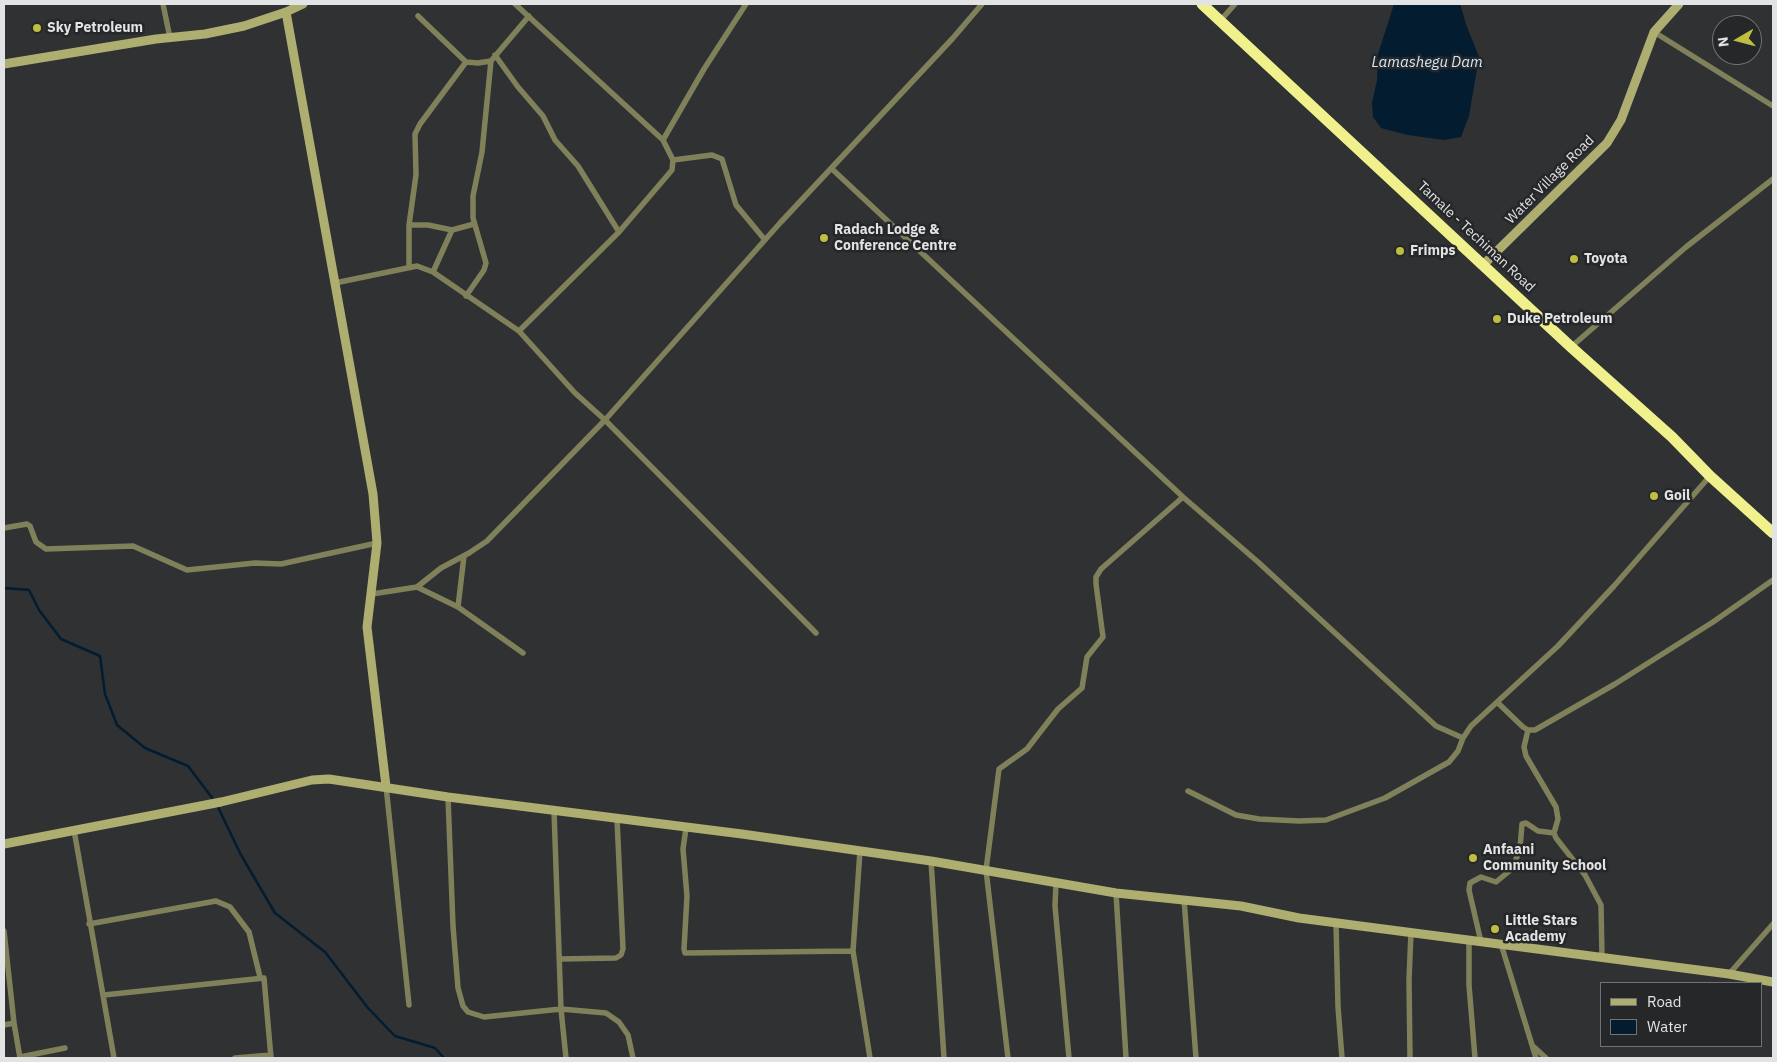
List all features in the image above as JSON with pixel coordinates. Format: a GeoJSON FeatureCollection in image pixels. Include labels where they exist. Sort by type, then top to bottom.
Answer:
{"type":"FeatureCollection","features":[{"type":"Feature","properties":{"kind":"highway","name":"Tamale - Techiman Road"},"geometry":{"type":"LineString","coordinates":[[1202,4],[1484,264],[1571,347],[1672,437],[1710,476],[1773,534]]}},
{"type":"Feature","properties":{"kind":"street"},"geometry":{"type":"LineString","coordinates":[[163,4],[170,38]]}},
{"type":"Feature","properties":{"kind":"street"},"geometry":{"type":"LineString","coordinates":[[4,64],[205,34],[244,26],[286,12],[303,4]]}},
{"type":"Feature","properties":{"kind":"street"},"geometry":{"type":"LineString","coordinates":[[515,4],[662,140],[673,160],[672,170],[619,232],[519,331]]}},
{"type":"Feature","properties":{"kind":"street"},"geometry":{"type":"LineString","coordinates":[[662,140],[704,69],[746,4]]}},
{"type":"Feature","properties":{"kind":"street"},"geometry":{"type":"LineString","coordinates":[[372,594],[417,587],[441,568],[487,541],[604,420],[765,240],[953,38],[982,4]]}},
{"type":"Feature","properties":{"kind":"street"},"geometry":{"type":"LineString","coordinates":[[1220,21],[1235,4]]}},
{"type":"Feature","properties":{"kind":"street","name":"Water Village Road"},"geometry":{"type":"LineString","coordinates":[[1484,264],[1607,143],[1621,120],[1654,32],[1679,4]]}},
{"type":"Feature","properties":{"kind":"street"},"geometry":{"type":"LineString","coordinates":[[286,12],[373,494],[376,542],[372,594],[368,610],[368,633],[409,1005]]}},
{"type":"Feature","properties":{"kind":"street"},"geometry":{"type":"LineString","coordinates":[[418,16],[466,62],[491,62]]}},
{"type":"Feature","properties":{"kind":"street"},"geometry":{"type":"LineString","coordinates":[[466,296],[486,264],[474,224],[472,196],[482,152],[491,62],[529,16]]}},
{"type":"Feature","properties":{"kind":"street"},"geometry":{"type":"LineString","coordinates":[[1654,32],[1773,106]]}},
{"type":"Feature","properties":{"kind":"street"},"geometry":{"type":"LineString","coordinates":[[495,55],[518,87],[543,116],[555,140],[578,166],[619,232]]}},
{"type":"Feature","properties":{"kind":"street"},"geometry":{"type":"LineString","coordinates":[[409,266],[409,225],[416,175],[415,134],[420,124],[466,62]]}},
{"type":"Feature","properties":{"kind":"street"},"geometry":{"type":"LineString","coordinates":[[673,160],[712,155],[722,159],[736,204],[765,240]]}},
{"type":"Feature","properties":{"kind":"street"},"geometry":{"type":"LineString","coordinates":[[832,169],[1183,497],[1273,575],[1436,726],[1463,738]]}},
{"type":"Feature","properties":{"kind":"street"},"geometry":{"type":"LineString","coordinates":[[1571,347],[1686,247],[1773,179]]}},
{"type":"Feature","properties":{"kind":"street"},"geometry":{"type":"LineString","coordinates":[[409,225],[428,225],[452,230],[474,224]]}},
{"type":"Feature","properties":{"kind":"street"},"geometry":{"type":"LineString","coordinates":[[433,272],[452,230]]}},
{"type":"Feature","properties":{"kind":"street"},"geometry":{"type":"LineString","coordinates":[[336,283],[409,266],[417,266],[433,272],[519,331],[575,393],[816,633]]}},
{"type":"Feature","properties":{"kind":"street"},"geometry":{"type":"LineString","coordinates":[[1188,791],[1236,815],[1291,821],[1326,820],[1385,798],[1449,762],[1458,751],[1463,738],[1471,726],[1558,646],[1614,586],[1710,476]]}},
{"type":"Feature","properties":{"kind":"street"},"geometry":{"type":"LineString","coordinates":[[1008,1058],[986,870],[999,769],[1027,748],[1058,709],[1082,688],[1087,657],[1103,638],[1096,576],[1101,569],[1183,497]]}},
{"type":"Feature","properties":{"kind":"street"},"geometry":{"type":"LineString","coordinates":[[4,528],[27,524],[30,526],[36,542],[46,550],[133,546],[187,570],[255,563],[281,564],[376,542]]}},
{"type":"Feature","properties":{"kind":"street"},"geometry":{"type":"LineString","coordinates":[[458,607],[464,556]]}},
{"type":"Feature","properties":{"kind":"street"},"geometry":{"type":"LineString","coordinates":[[1498,702],[1528,730],[1535,730],[1615,684],[1713,622],[1773,580]]}},
{"type":"Feature","properties":{"kind":"street"},"geometry":{"type":"LineString","coordinates":[[417,587],[458,607],[523,653]]}},
{"type":"Feature","properties":{"kind":"street"},"geometry":{"type":"LineString","coordinates":[[1528,730],[1524,747],[1526,756],[1556,807],[1558,819],[1554,833]]}},
{"type":"Feature","properties":{"kind":"street"},"geometry":{"type":"LineString","coordinates":[[4,844],[207,805],[312,780],[329,779],[386,786],[448,797],[931,861],[1116,894],[1184,898],[1241,906],[1299,918],[1729,974],[1773,982]]}},
{"type":"Feature","properties":{"kind":"street"},"geometry":{"type":"LineString","coordinates":[[448,797],[454,933],[458,988],[462,1006],[468,1012],[484,1017],[561,1009],[593,1010],[606,1013],[619,1022],[628,1035],[633,1058]]}},
{"type":"Feature","properties":{"kind":"street"},"geometry":{"type":"LineString","coordinates":[[554,811],[561,1009],[566,1058]]}},
{"type":"Feature","properties":{"kind":"street"},"geometry":{"type":"LineString","coordinates":[[560,959],[616,958],[621,956],[623,949],[617,819]]}},
{"type":"Feature","properties":{"kind":"street"},"geometry":{"type":"LineString","coordinates":[[1481,942],[1469,890],[1470,883],[1481,878],[1496,882],[1513,868],[1520,848],[1522,824],[1526,823],[1538,831],[1554,833],[1585,875],[1601,905],[1602,957]]}},
{"type":"Feature","properties":{"kind":"street"},"geometry":{"type":"LineString","coordinates":[[686,828],[683,849],[687,896],[685,953],[853,951]]}},
{"type":"Feature","properties":{"kind":"street"},"geometry":{"type":"LineString","coordinates":[[74,830],[114,1058]]}},
{"type":"Feature","properties":{"kind":"street"},"geometry":{"type":"LineString","coordinates":[[860,851],[853,951],[870,1058]]}},
{"type":"Feature","properties":{"kind":"street"},"geometry":{"type":"LineString","coordinates":[[931,861],[944,1058]]}},
{"type":"Feature","properties":{"kind":"street"},"geometry":{"type":"LineString","coordinates":[[1056,882],[1055,906],[1069,1058]]}},
{"type":"Feature","properties":{"kind":"street"},"geometry":{"type":"LineString","coordinates":[[1116,894],[1126,1058]]}},
{"type":"Feature","properties":{"kind":"street"},"geometry":{"type":"LineString","coordinates":[[1184,898],[1196,1058]]}},
{"type":"Feature","properties":{"kind":"street"},"geometry":{"type":"LineString","coordinates":[[89,924],[216,901],[230,907],[249,932],[260,977],[266,982],[271,1057],[234,1058]]}},
{"type":"Feature","properties":{"kind":"street"},"geometry":{"type":"LineString","coordinates":[[1336,922],[1338,1007],[1342,1058]]}},
{"type":"Feature","properties":{"kind":"street"},"geometry":{"type":"LineString","coordinates":[[1729,974],[1773,924]]}},
{"type":"Feature","properties":{"kind":"street"},"geometry":{"type":"LineString","coordinates":[[4,931],[14,1023],[20,1057],[65,1048]]}},
{"type":"Feature","properties":{"kind":"street"},"geometry":{"type":"LineString","coordinates":[[1410,1058],[1409,990],[1411,932]]}},
{"type":"Feature","properties":{"kind":"street"},"geometry":{"type":"LineString","coordinates":[[1469,940],[1469,985],[1475,1058]]}},
{"type":"Feature","properties":{"kind":"street"},"geometry":{"type":"LineString","coordinates":[[1501,944],[1523,1021],[1534,1047],[1536,1058]]}},
{"type":"Feature","properties":{"kind":"street"},"geometry":{"type":"LineString","coordinates":[[104,995],[260,977]]}},
{"type":"Feature","properties":{"kind":"street"},"geometry":{"type":"LineString","coordinates":[[4,1025],[14,1023]]}},
{"type":"Feature","properties":{"kind":"street"},"geometry":{"type":"LineString","coordinates":[[1534,1047],[1546,1058]]}},
{"type":"Feature","properties":{"kind":"water","name":"Lamashegu Dam"},"geometry":{"type":"Polygon","coordinates":[[[1394,4],[1460,4],[1479,57],[1469,116],[1461,137],[1444,140],[1408,135],[1381,128],[1373,117],[1372,103],[1377,80],[1378,54],[1394,4]]]}},
{"type":"Feature","properties":{"kind":"waterway"},"geometry":{"type":"LineString","coordinates":[[4,588],[29,590],[39,610],[61,639],[100,656],[105,694],[117,725],[145,748],[188,766],[216,803],[241,855],[275,913],[325,952],[368,1008],[395,1036],[435,1048],[444,1058]]}},
{"type":"Feature","properties":{"kind":"place","name":"Sky Petroleum"},"geometry":{"type":"Point","coordinates":[37,28]}},
{"type":"Feature","properties":{"kind":"place","name":"Radach Lodge & Conference Centre"},"geometry":{"type":"Point","coordinates":[824,238]}},
{"type":"Feature","properties":{"kind":"place","name":"Frimps"},"geometry":{"type":"Point","coordinates":[1400,251]}},
{"type":"Feature","properties":{"kind":"place","name":"Toyota"},"geometry":{"type":"Point","coordinates":[1574,259]}},
{"type":"Feature","properties":{"kind":"place","name":"Duke Petroleum"},"geometry":{"type":"Point","coordinates":[1497,319]}},
{"type":"Feature","properties":{"kind":"place","name":"Goil"},"geometry":{"type":"Point","coordinates":[1654,496]}},
{"type":"Feature","properties":{"kind":"place","name":"Anfaani Community School"},"geometry":{"type":"Point","coordinates":[1473,858]}},
{"type":"Feature","properties":{"kind":"place","name":"Little Stars Academy"},"geometry":{"type":"Point","coordinates":[1495,929]}}]}
